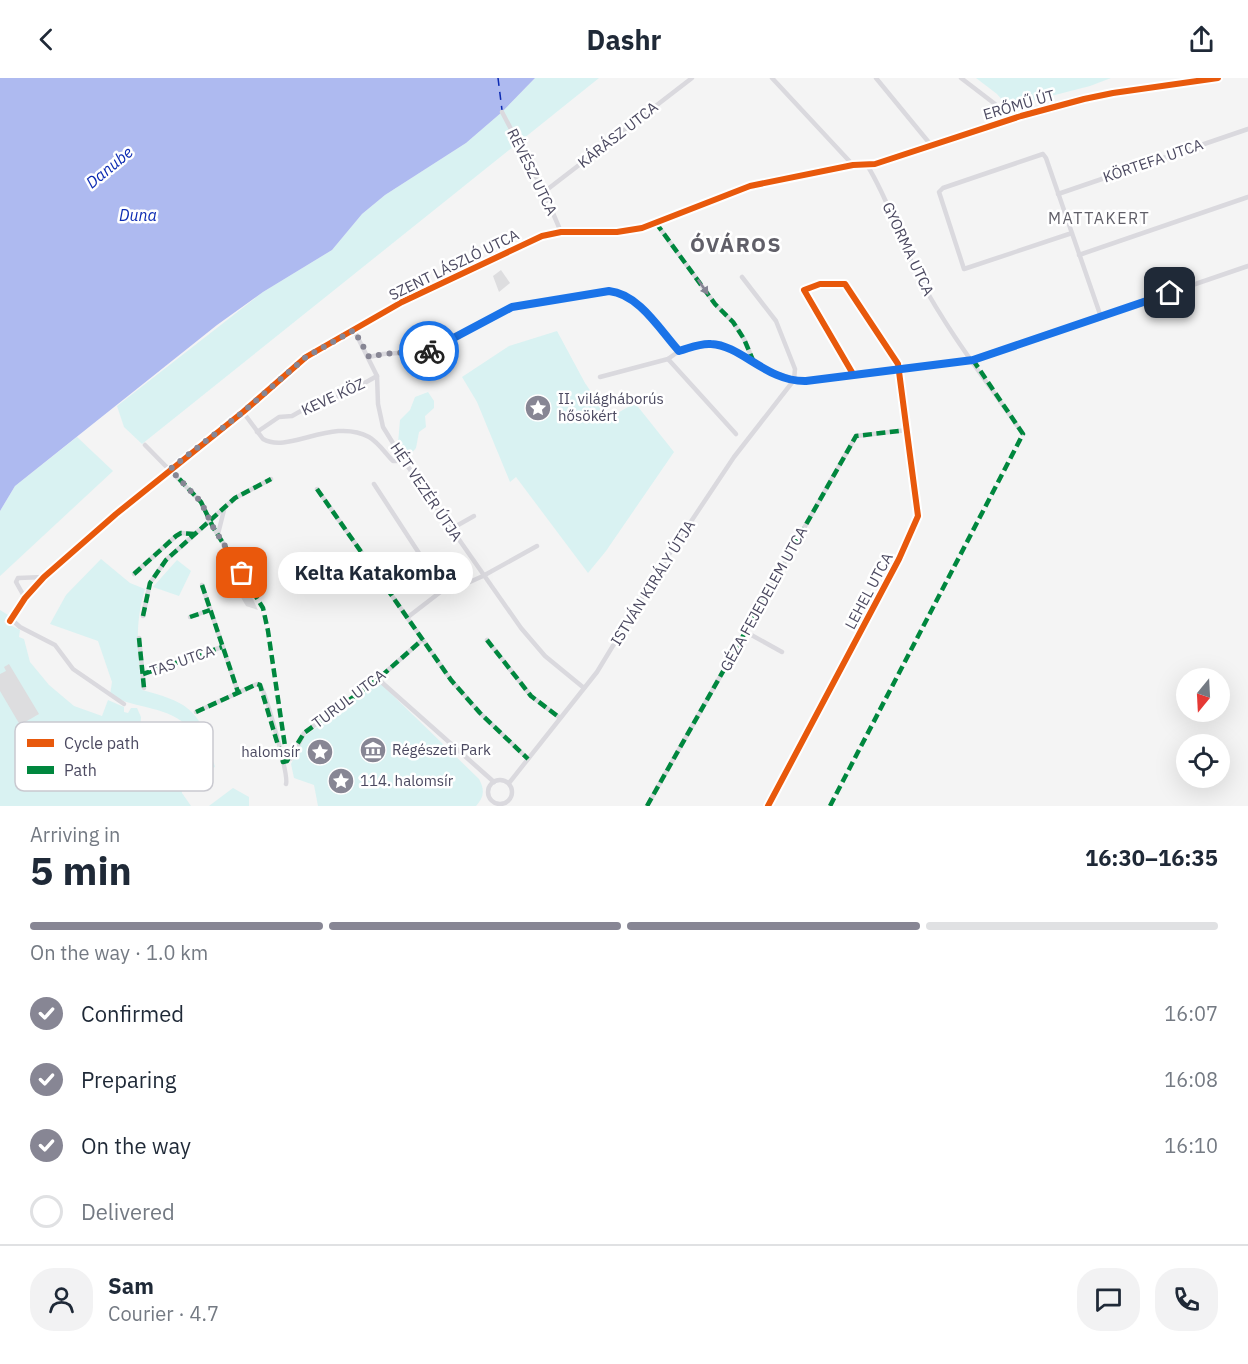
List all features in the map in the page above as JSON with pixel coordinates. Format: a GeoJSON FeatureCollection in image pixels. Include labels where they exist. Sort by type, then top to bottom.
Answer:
{"type":"FeatureCollection","features":[{"type":"Feature","properties":{"kind":"street","name":"KÁRÁSZ UTCA"},"geometry":{"type":"LineString","coordinates":[[544,192],[692,78]]}},
{"type":"Feature","properties":{"kind":"street"},"geometry":{"type":"LineString","coordinates":[[772,78],[854,165]]}},
{"type":"Feature","properties":{"kind":"street"},"geometry":{"type":"LineString","coordinates":[[876,78],[931,145]]}},
{"type":"Feature","properties":{"kind":"street"},"geometry":{"type":"LineString","coordinates":[[961,78],[995,104],[1009,120]]}},
{"type":"Feature","properties":{"kind":"street","name":"ERŐMŰ ÚT"},"geometry":{"type":"LineString","coordinates":[[867,165],[1009,120],[1113,93],[1218,78]]}},
{"type":"Feature","properties":{"kind":"street","name":"RÉVÉSZ UTCA"},"geometry":{"type":"LineString","coordinates":[[502,112],[544,192],[561,232]]}},
{"type":"Feature","properties":{"kind":"street","name":"KÖRTEFA UTCA"},"geometry":{"type":"LineString","coordinates":[[1058,194],[1248,129]]}},
{"type":"Feature","properties":{"kind":"street"},"geometry":{"type":"LineString","coordinates":[[1072,233],[964,269],[939,192],[943,188],[1039,154],[1046,158],[1072,233],[1079,255],[1101,317]]}},
{"type":"Feature","properties":{"kind":"street","name":"SZENT LÁSZLÓ UTCA"},"geometry":{"type":"LineString","coordinates":[[10,620],[25,598],[44,577],[306,357],[402,302],[542,236],[561,232],[629,231],[656,223],[750,186],[854,165],[867,165]]}},
{"type":"Feature","properties":{"kind":"street","name":"GYORMA UTCA"},"geometry":{"type":"LineString","coordinates":[[867,165],[885,198],[921,280],[945,322],[1023,434]]}},
{"type":"Feature","properties":{"kind":"street"},"geometry":{"type":"LineString","coordinates":[[1079,255],[1248,197]]}},
{"type":"Feature","properties":{"kind":"street"},"geometry":{"type":"LineString","coordinates":[[656,223],[716,304],[733,322],[744,339],[755,365]]}},
{"type":"Feature","properties":{"kind":"street"},"geometry":{"type":"LineString","coordinates":[[600,377],[668,358],[679,351],[704,344],[717,344],[755,365],[794,380],[973,360],[1248,266]]}},
{"type":"Feature","properties":{"kind":"street"},"geometry":{"type":"LineString","coordinates":[[742,277],[776,321],[795,369],[794,380]]}},
{"type":"Feature","properties":{"kind":"street"},"geometry":{"type":"LineString","coordinates":[[853,374],[804,290],[820,284],[845,284],[899,369]]}},
{"type":"Feature","properties":{"kind":"street"},"geometry":{"type":"LineString","coordinates":[[369,357],[430,351],[512,307],[609,291],[622,294],[636,303],[679,351]]}},
{"type":"Feature","properties":{"kind":"street","name":"HÉT VEZÉR ÚTJA"},"geometry":{"type":"LineString","coordinates":[[354,330],[377,376],[378,404],[383,427],[404,461],[483,576],[540,651],[584,688]]}},
{"type":"Feature","properties":{"kind":"street"},"geometry":{"type":"LineString","coordinates":[[668,358],[736,434]]}},
{"type":"Feature","properties":{"kind":"street","name":"LEHEL UTCA"},"geometry":{"type":"LineString","coordinates":[[768,806],[917,522],[918,509],[899,369]]}},
{"type":"Feature","properties":{"kind":"street","name":"KEVE KÖZ"},"geometry":{"type":"LineString","coordinates":[[257,432],[279,417],[292,416],[308,407],[345,394],[377,376]]}},
{"type":"Feature","properties":{"kind":"street","name":"ISTVÁN KIRÁLY ÚTJA"},"geometry":{"type":"LineString","coordinates":[[509,783],[614,647],[662,565],[734,457],[794,380]]}},
{"type":"Feature","properties":{"kind":"street"},"geometry":{"type":"LineString","coordinates":[[243,412],[263,439],[272,443],[331,430],[352,432],[372,438],[393,461],[404,461]]}},
{"type":"Feature","properties":{"kind":"street","name":"GÉZA FEJEDELEM UTCA"},"geometry":{"type":"LineString","coordinates":[[648,806],[856,436],[907,430]]}},
{"type":"Feature","properties":{"kind":"street"},"geometry":{"type":"LineString","coordinates":[[145,445],[195,494],[242,573]]}},
{"type":"Feature","properties":{"kind":"street"},"geometry":{"type":"LineString","coordinates":[[143,616],[146,595],[157,570],[235,498],[271,479]]}},
{"type":"Feature","properties":{"kind":"street"},"geometry":{"type":"LineString","coordinates":[[374,484],[443,590]]}},
{"type":"Feature","properties":{"kind":"street"},"geometry":{"type":"LineString","coordinates":[[317,489],[422,640],[465,696],[528,759]]}},
{"type":"Feature","properties":{"kind":"street"},"geometry":{"type":"LineString","coordinates":[[218,534],[224,507]]}},
{"type":"Feature","properties":{"kind":"street"},"geometry":{"type":"LineString","coordinates":[[450,529],[474,516]]}},
{"type":"Feature","properties":{"kind":"street"},"geometry":{"type":"LineString","coordinates":[[135,574],[176,536],[181,533],[194,534]]}},
{"type":"Feature","properties":{"kind":"street"},"geometry":{"type":"LineString","coordinates":[[408,617],[443,590],[452,590],[483,576],[537,546]]}},
{"type":"Feature","properties":{"kind":"street"},"geometry":{"type":"LineString","coordinates":[[310,574],[365,556]]}},
{"type":"Feature","properties":{"kind":"street"},"geometry":{"type":"LineString","coordinates":[[25,598],[16,582],[18,578],[44,577]]}},
{"type":"Feature","properties":{"kind":"street"},"geometry":{"type":"LineString","coordinates":[[202,585],[238,692]]}},
{"type":"Feature","properties":{"kind":"street"},"geometry":{"type":"LineString","coordinates":[[190,617],[210,610]]}},
{"type":"Feature","properties":{"kind":"street"},"geometry":{"type":"LineString","coordinates":[[10,620],[54,645],[72,669],[124,704]]}},
{"type":"Feature","properties":{"kind":"street"},"geometry":{"type":"LineString","coordinates":[[746,632],[782,652]]}},
{"type":"Feature","properties":{"kind":"street"},"geometry":{"type":"LineString","coordinates":[[139,638],[144,688]]}},
{"type":"Feature","properties":{"kind":"street","name":"TURUL UTCA"},"geometry":{"type":"LineString","coordinates":[[283,762],[291,758],[304,733],[378,679],[422,640]]}},
{"type":"Feature","properties":{"kind":"street"},"geometry":{"type":"LineString","coordinates":[[487,640],[531,696],[560,718]]}},
{"type":"Feature","properties":{"kind":"street","name":"TAS UTCA"},"geometry":{"type":"LineString","coordinates":[[143,674],[222,647]]}},
{"type":"Feature","properties":{"kind":"street"},"geometry":{"type":"LineString","coordinates":[[378,679],[494,782]]}},
{"type":"Feature","properties":{"kind":"street"},"geometry":{"type":"LineString","coordinates":[[196,712],[257,684],[263,688],[288,779],[286,784]]}},
{"type":"Feature","properties":{"kind":"street"},"geometry":{"type":"LineString","coordinates":[[500,780],[509,783],[512,794],[504,805],[490,798],[489,791],[494,782],[500,780]]}},
{"type":"Feature","properties":{"kind":"shaded area"},"geometry":{"type":"Polygon","coordinates":[[[535,78],[599,78],[142,444],[124,427],[117,406],[263,292],[332,250],[362,214],[385,195],[466,143],[502,112],[535,78]]]}},
{"type":"Feature","properties":{"kind":"shaded area"},"geometry":{"type":"Polygon","coordinates":[[[976,78],[1111,78],[1090,86],[1008,107],[997,94],[976,78]]]}},
{"type":"Feature","properties":{"kind":"shaded area"},"geometry":{"type":"Polygon","coordinates":[[[557,331],[585,383],[609,418],[635,403],[674,452],[606,551],[588,573],[516,477],[510,482],[477,402],[462,377],[509,346],[557,331]]]}},
{"type":"Feature","properties":{"kind":"shaded area"},"geometry":{"type":"Polygon","coordinates":[[[428,392],[434,401],[434,408],[425,416],[426,427],[419,432],[416,448],[408,457],[398,443],[400,420],[410,410],[415,397],[428,392]]]}},
{"type":"Feature","properties":{"kind":"shaded area"},"geometry":{"type":"Polygon","coordinates":[[[77,437],[113,471],[0,576],[0,511],[15,486],[77,437]]]}},
{"type":"Feature","properties":{"kind":"shaded area"},"geometry":{"type":"Polygon","coordinates":[[[101,559],[130,583],[145,589],[138,627],[142,690],[179,703],[196,716],[200,722],[183,722],[163,712],[110,695],[112,682],[98,641],[50,624],[66,595],[101,559]]]}},
{"type":"Feature","properties":{"kind":"shaded area"},"geometry":{"type":"Polygon","coordinates":[[[177,560],[191,571],[179,596],[153,587],[177,560]]]}},
{"type":"Feature","properties":{"kind":"shaded area"},"geometry":{"type":"Polygon","coordinates":[[[0,610],[8,615],[4,622],[20,630],[19,637],[24,639],[30,662],[49,685],[74,706],[102,716],[108,700],[124,707],[124,712],[128,713],[131,708],[137,708],[141,722],[15,722],[15,791],[182,791],[191,806],[0,806],[0,610]]]}},
{"type":"Feature","properties":{"kind":"shaded area","name":"Régészeti Park"},"geometry":{"type":"Polygon","coordinates":[[[379,682],[479,779],[483,793],[476,806],[318,806],[314,785],[294,778],[291,764],[304,737],[379,682]]]}},
{"type":"Feature","properties":{"kind":"shaded area"},"geometry":{"type":"Polygon","coordinates":[[[233,788],[249,797],[249,806],[209,806],[233,788]]]}},
{"type":"Feature","properties":{"kind":"water","name":"Duna"},"geometry":{"type":"Polygon","coordinates":[[[0,78],[535,78],[502,112],[466,143],[385,195],[362,214],[332,250],[263,292],[217,325],[15,486],[0,511],[0,78]]]}},
{"type":"Feature","properties":{"kind":"building"},"geometry":{"type":"Polygon","coordinates":[[[501,270],[510,283],[499,292],[493,276],[501,270]]]}},
{"type":"Feature","properties":{"kind":"building"},"geometry":{"type":"Polygon","coordinates":[[[247,587],[258,610],[246,606],[239,594],[247,587]]]}},
{"type":"Feature","properties":{"kind":"building"},"geometry":{"type":"Polygon","coordinates":[[[9,664],[39,714],[25,722],[18,722],[0,691],[0,674],[6,671],[4,667],[9,664]]]}},
{"type":"Feature","properties":{"kind":"ferry route"},"geometry":{"type":"LineString","coordinates":[[498,78],[502,110]]}},
{"type":"Feature","properties":{"kind":"marked path"},"geometry":{"type":"LineString","coordinates":[[656,223],[715,304],[733,322],[744,339],[755,365]]}},
{"type":"Feature","properties":{"kind":"marked path"},"geometry":{"type":"LineString","coordinates":[[830,806],[1023,434],[973,360]]}},
{"type":"Feature","properties":{"kind":"marked path"},"geometry":{"type":"LineString","coordinates":[[647,806],[856,436],[907,430]]}},
{"type":"Feature","properties":{"kind":"marked path"},"geometry":{"type":"LineString","coordinates":[[170,469],[201,502],[213,527],[263,608],[286,753]]}},
{"type":"Feature","properties":{"kind":"marked path"},"geometry":{"type":"LineString","coordinates":[[143,616],[150,583],[166,560],[235,498],[271,479]]}},
{"type":"Feature","properties":{"kind":"marked path"},"geometry":{"type":"LineString","coordinates":[[317,489],[451,680],[480,713],[528,759]]}},
{"type":"Feature","properties":{"kind":"marked path"},"geometry":{"type":"LineString","coordinates":[[134,574],[176,536],[181,533],[194,534]]}},
{"type":"Feature","properties":{"kind":"marked path"},"geometry":{"type":"LineString","coordinates":[[310,574],[365,556]]}},
{"type":"Feature","properties":{"kind":"marked path"},"geometry":{"type":"LineString","coordinates":[[202,585],[238,692]]}},
{"type":"Feature","properties":{"kind":"marked path"},"geometry":{"type":"LineString","coordinates":[[190,617],[210,610]]}},
{"type":"Feature","properties":{"kind":"marked path"},"geometry":{"type":"LineString","coordinates":[[139,638],[144,688]]}},
{"type":"Feature","properties":{"kind":"marked path"},"geometry":{"type":"LineString","coordinates":[[196,712],[257,684],[260,685],[283,762],[287,761],[304,733],[378,679],[422,640]]}},
{"type":"Feature","properties":{"kind":"marked path"},"geometry":{"type":"LineString","coordinates":[[487,640],[531,696],[560,718]]}},
{"type":"Feature","properties":{"kind":"marked path"},"geometry":{"type":"LineString","coordinates":[[143,674],[222,647]]}},
{"type":"Feature","properties":{"kind":"cycle path"},"geometry":{"type":"LineString","coordinates":[[10,621],[25,598],[44,577],[116,514],[243,412],[306,357],[402,302],[542,236],[561,232],[617,232],[642,228],[750,186],[853,165],[875,164],[1021,116],[1084,99],[1218,78]]}},
{"type":"Feature","properties":{"kind":"cycle path"},"geometry":{"type":"LineString","coordinates":[[768,806],[899,559],[918,516],[898,364],[845,284],[820,284],[804,290],[853,374]]}},
{"type":"Feature","properties":{"kind":"way so far"},"geometry":{"type":"LineString","coordinates":[[242,573],[213,527],[206,508],[170,469],[243,412],[306,357],[354,330],[369,357],[429,351]]}},
{"type":"Feature","properties":{"kind":"place","name":"II. világháborús hősökért"},"geometry":{"type":"Point","coordinates":[538,408]}},
{"type":"Feature","properties":{"kind":"place","name":"Kelta Katakomba"},"geometry":{"type":"Point","coordinates":[242,573]}},
{"type":"Feature","properties":{"kind":"place","name":"Régészeti Park"},"geometry":{"type":"Point","coordinates":[373,750]}},
{"type":"Feature","properties":{"kind":"place","name":"halomsír"},"geometry":{"type":"Point","coordinates":[320,752]}},
{"type":"Feature","properties":{"kind":"place","name":"114. halomsír"},"geometry":{"type":"Point","coordinates":[341,781]}},
{"type":"Feature","properties":{"kind":"district","name":"MATTAKERT"},"geometry":{"type":"Point","coordinates":[1099,218]}},
{"type":"Feature","properties":{"kind":"district","name":"ÓVÁROS"},"geometry":{"type":"Point","coordinates":[736,245]}},
{"type":"Feature","properties":{"kind":"route"},"geometry":{"type":"LineString","coordinates":[[429,351],[450,342],[503,310],[512,307],[541,300],[615,291],[636,303],[679,351],[704,344],[717,344],[763,369],[794,380],[806,381],[973,360],[1170,293]]}},
{"type":"Feature","properties":{"kind":"water label","name":"Danube"},"geometry":{"type":"Point","coordinates":[109,167]}}]}
